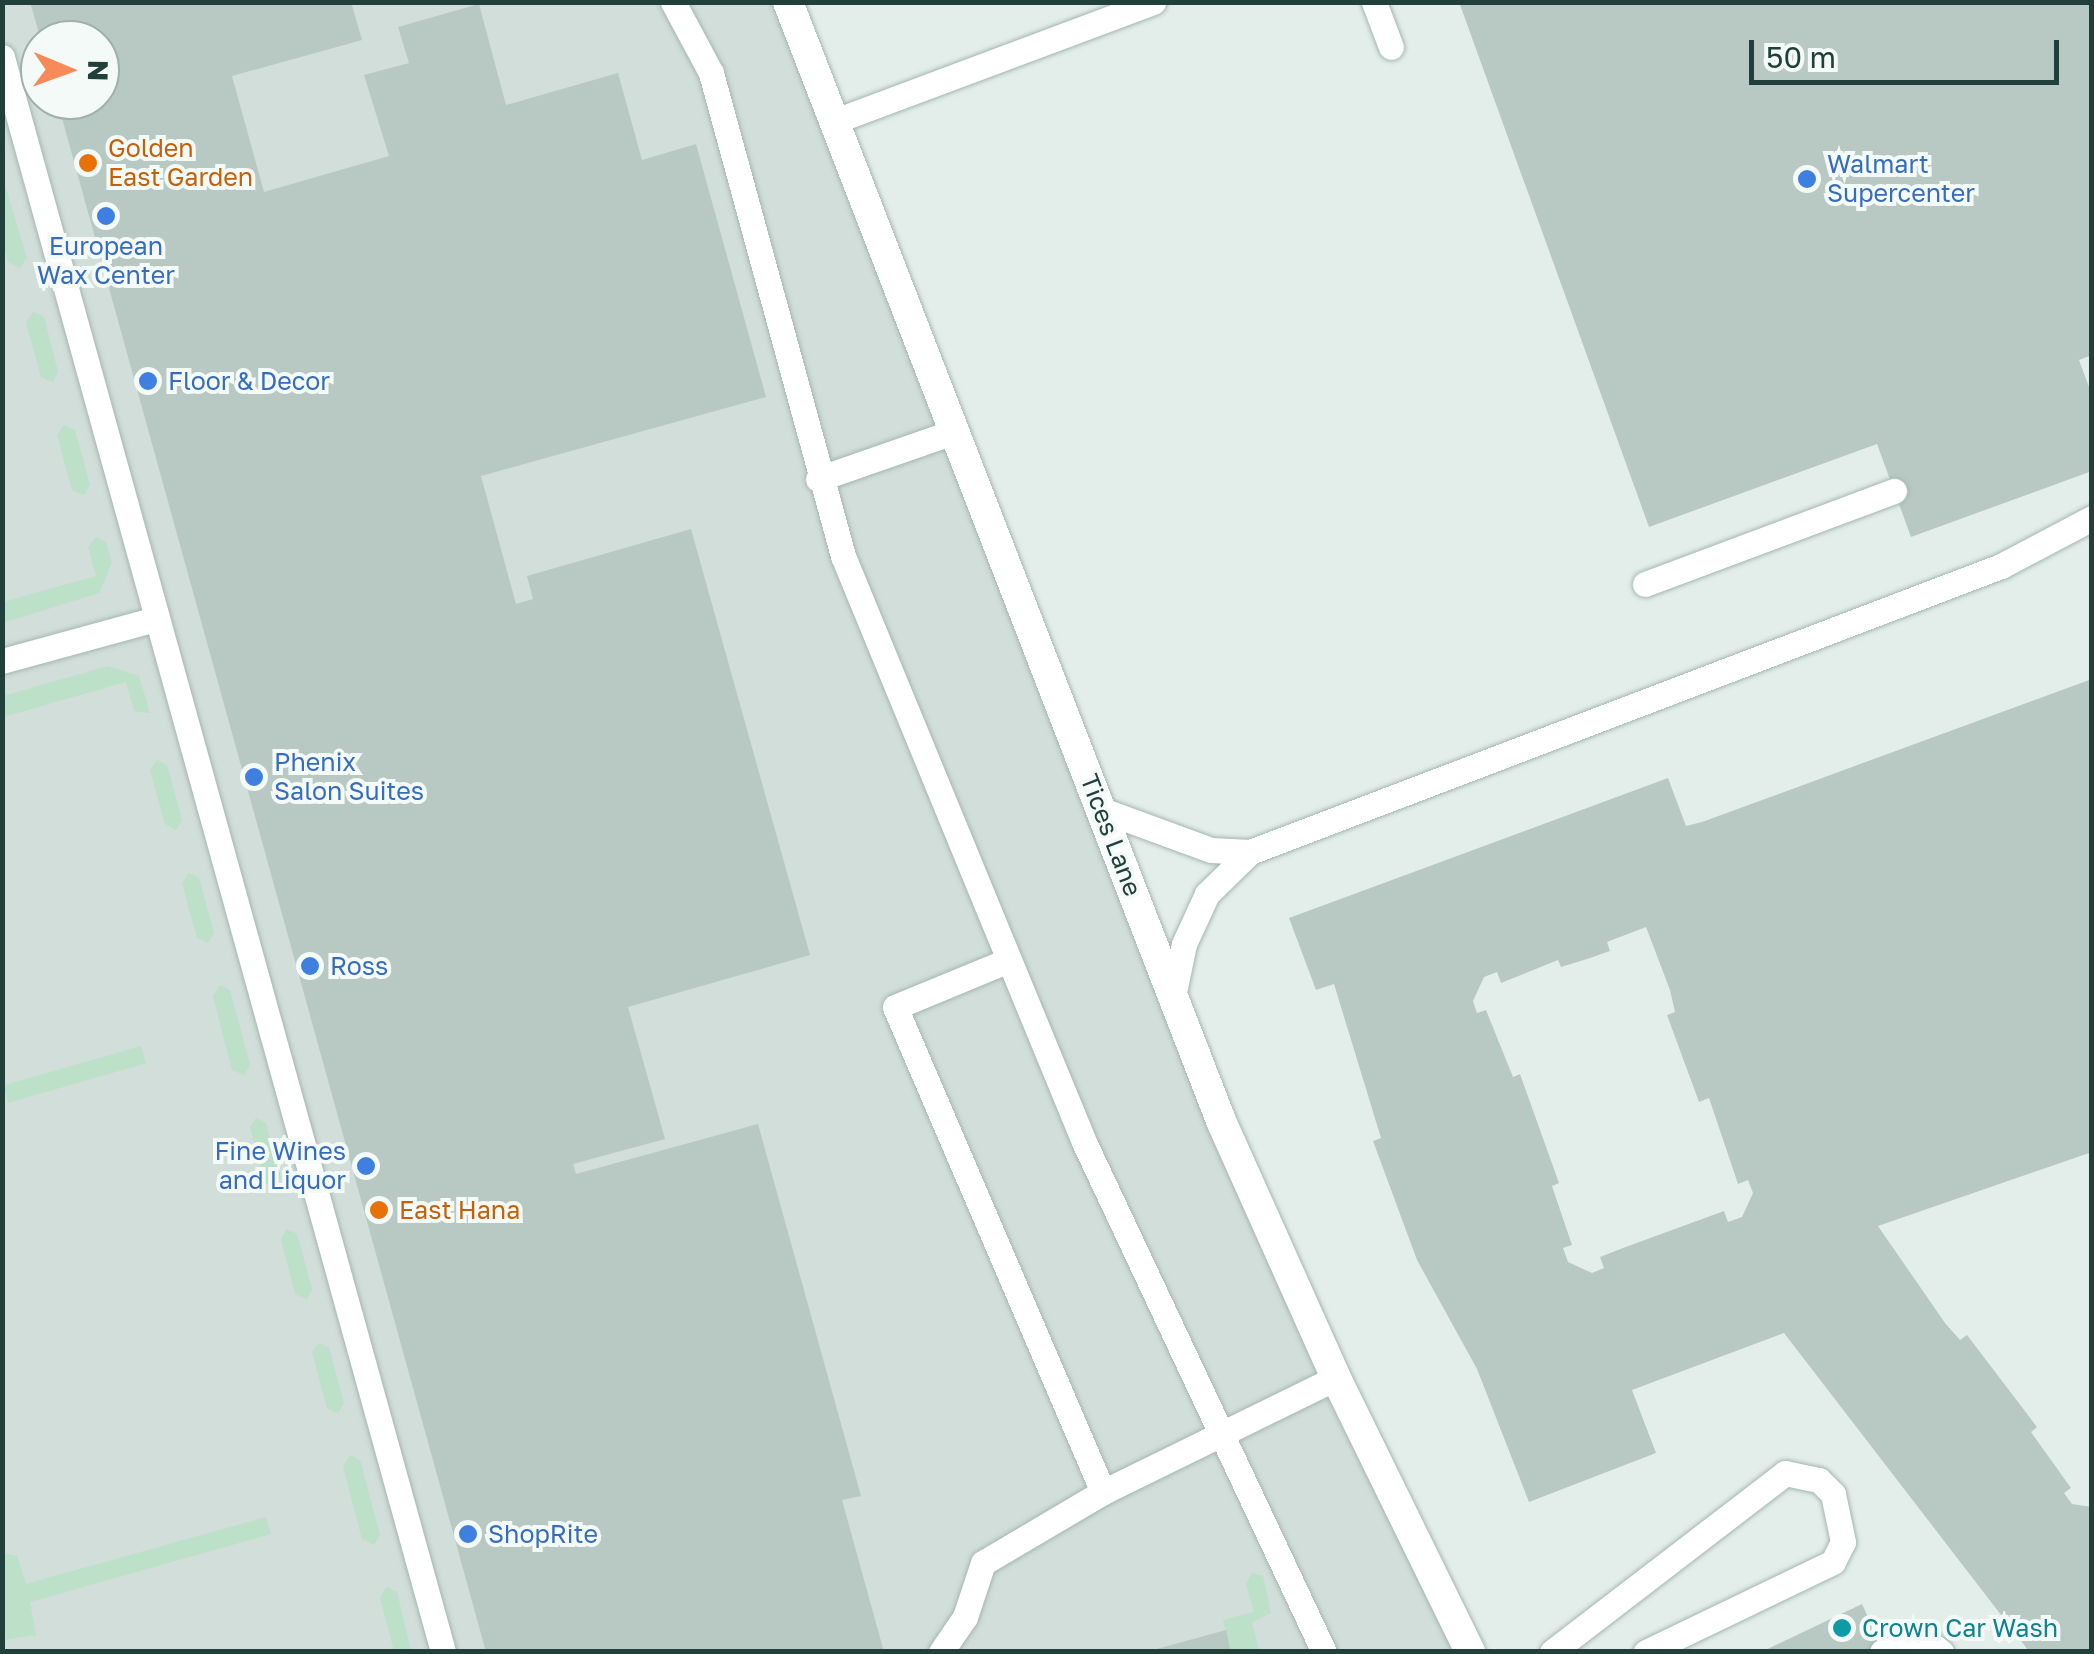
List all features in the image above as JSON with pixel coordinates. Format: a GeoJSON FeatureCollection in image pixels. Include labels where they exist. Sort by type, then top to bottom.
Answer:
{"type":"FeatureCollection","features":[{"type":"Feature","properties":{"kind":"street","name":"Tices Lane"},"geometry":{"type":"LineString","coordinates":[[788,2],[1174,997],[1336,1378],[1470,1652]]}},
{"type":"Feature","properties":{"kind":"lane"},"geometry":{"type":"LineString","coordinates":[[673,2],[710,74],[818,479],[1084,1142],[1324,1652]]}},
{"type":"Feature","properties":{"kind":"lane"},"geometry":{"type":"LineString","coordinates":[[835,121],[1154,2]]}},
{"type":"Feature","properties":{"kind":"lane"},"geometry":{"type":"LineString","coordinates":[[1374,2],[1391,48]]}},
{"type":"Feature","properties":{"kind":"lane"},"geometry":{"type":"LineString","coordinates":[[2,56],[443,1652]]}},
{"type":"Feature","properties":{"kind":"lane"},"geometry":{"type":"LineString","coordinates":[[818,479],[956,432]]}},
{"type":"Feature","properties":{"kind":"lane"},"geometry":{"type":"LineString","coordinates":[[1645,584],[1894,492]]}},
{"type":"Feature","properties":{"kind":"lane"},"geometry":{"type":"LineString","coordinates":[[1174,997],[1184,944],[1207,894],[1250,852],[2000,566],[2092,518]]}},
{"type":"Feature","properties":{"kind":"lane"},"geometry":{"type":"LineString","coordinates":[[2,661],[156,619]]}},
{"type":"Feature","properties":{"kind":"lane"},"geometry":{"type":"LineString","coordinates":[[1102,810],[1211,850],[1250,852]]}},
{"type":"Feature","properties":{"kind":"lane"},"geometry":{"type":"LineString","coordinates":[[1009,960],[895,1007],[1103,1492]]}},
{"type":"Feature","properties":{"kind":"lane"},"geometry":{"type":"LineString","coordinates":[[942,1652],[965,1617],[983,1563],[1103,1492],[1336,1378]]}},
{"type":"Feature","properties":{"kind":"lane"},"geometry":{"type":"LineString","coordinates":[[1552,1652],[1785,1473],[1819,1480],[1833,1494],[1842,1542],[1833,1562],[1646,1652]]}},
{"type":"Feature","properties":{"kind":"lane"},"geometry":{"type":"LineString","coordinates":[[1882,1652],[1927,1641],[1941,1652]]}},
{"type":"Feature","properties":{"kind":"shaded area"},"geometry":{"type":"Polygon","coordinates":[[[3,3],[788,3],[1222,1123],[1470,1651],[3,1652],[3,3]]]}},
{"type":"Feature","properties":{"kind":"green space"},"geometry":{"type":"Polygon","coordinates":[[[3,179],[27,258],[20,268],[8,262],[3,241],[3,179]]]}},
{"type":"Feature","properties":{"kind":"green space"},"geometry":{"type":"Polygon","coordinates":[[[33,312],[44,317],[58,372],[53,382],[41,377],[26,322],[33,312]]]}},
{"type":"Feature","properties":{"kind":"green space"},"geometry":{"type":"Polygon","coordinates":[[[64,425],[75,430],[90,485],[84,495],[72,490],[57,435],[64,425]]]}},
{"type":"Feature","properties":{"kind":"green space"},"geometry":{"type":"Polygon","coordinates":[[[96,537],[106,542],[112,563],[99,593],[3,623],[3,602],[96,576],[88,547],[96,537]]]}},
{"type":"Feature","properties":{"kind":"green space"},"geometry":{"type":"Polygon","coordinates":[[[108,666],[139,676],[150,713],[134,711],[126,682],[3,717],[3,696],[108,666]]]}},
{"type":"Feature","properties":{"kind":"green space"},"geometry":{"type":"Polygon","coordinates":[[[157,760],[167,765],[182,820],[176,830],[165,824],[150,770],[157,760]]]}},
{"type":"Feature","properties":{"kind":"green space"},"geometry":{"type":"Polygon","coordinates":[[[189,873],[199,878],[214,933],[208,943],[197,938],[182,883],[189,873]]]}},
{"type":"Feature","properties":{"kind":"green space"},"geometry":{"type":"Polygon","coordinates":[[[220,985],[230,990],[250,1065],[244,1075],[232,1070],[213,996],[220,985]]]}},
{"type":"Feature","properties":{"kind":"green space"},"geometry":{"type":"Polygon","coordinates":[[[141,1046],[146,1063],[9,1103],[4,1085],[141,1046]]]}},
{"type":"Feature","properties":{"kind":"green space"},"geometry":{"type":"Polygon","coordinates":[[[256,1118],[266,1123],[281,1178],[275,1188],[264,1182],[250,1127],[256,1118]]]}},
{"type":"Feature","properties":{"kind":"green space"},"geometry":{"type":"Polygon","coordinates":[[[287,1229],[297,1234],[312,1289],[307,1299],[295,1294],[281,1239],[287,1229]]]}},
{"type":"Feature","properties":{"kind":"green space"},"geometry":{"type":"Polygon","coordinates":[[[319,1343],[329,1348],[344,1403],[338,1413],[327,1408],[312,1352],[319,1343]]]}},
{"type":"Feature","properties":{"kind":"green space"},"geometry":{"type":"Polygon","coordinates":[[[350,1455],[360,1460],[380,1535],[374,1545],[362,1539],[343,1466],[350,1455]]]}},
{"type":"Feature","properties":{"kind":"green space"},"geometry":{"type":"Polygon","coordinates":[[[266,1517],[271,1534],[30,1602],[36,1635],[3,1640],[3,1553],[17,1556],[26,1584],[266,1517]]]}},
{"type":"Feature","properties":{"kind":"green space"},"geometry":{"type":"Polygon","coordinates":[[[1252,1573],[1263,1576],[1271,1613],[1252,1622],[1259,1651],[1231,1651],[1223,1620],[1254,1612],[1246,1584],[1252,1573]]]}},
{"type":"Feature","properties":{"kind":"green space"},"geometry":{"type":"Polygon","coordinates":[[[387,1587],[397,1592],[411,1651],[394,1651],[380,1597],[387,1587]]]}},
{"type":"Feature","properties":{"kind":"building"},"geometry":{"type":"Polygon","coordinates":[[[30,2],[351,2],[362,40],[232,76],[264,192],[389,156],[364,75],[409,63],[398,27],[479,4],[506,105],[618,73],[642,160],[696,144],[766,397],[481,476],[516,604],[533,599],[527,576],[691,529],[810,955],[628,1007],[665,1139],[573,1164],[576,1174],[758,1124],[861,1496],[842,1500],[884,1652],[486,1652],[63,120],[120,120],[120,20],[35,20],[30,2]]]}},
{"type":"Feature","properties":{"kind":"building","name":"Walmart Supercenter"},"geometry":{"type":"Polygon","coordinates":[[[1459,2],[2092,2],[2092,355],[2079,360],[2092,395],[2092,471],[1911,537],[1877,444],[1649,527],[1459,2]]]}},
{"type":"Feature","properties":{"kind":"building"},"geometry":{"type":"Polygon","coordinates":[[[2092,679],[2092,1152],[1878,1226],[1945,1323],[1960,1340],[1967,1335],[2037,1427],[2031,1432],[2071,1488],[2064,1493],[2072,1504],[2092,1507],[2092,1652],[2028,1650],[1784,1333],[1632,1390],[1656,1453],[1529,1502],[1477,1369],[1417,1260],[1373,1141],[1381,1138],[1334,984],[1316,990],[1289,918],[1668,778],[1686,826],[2092,679]],[[1646,927],[1607,942],[1610,951],[1587,959],[1561,967],[1558,960],[1501,983],[1497,972],[1484,977],[1473,1001],[1477,1013],[1486,1010],[1513,1077],[1520,1074],[1559,1183],[1552,1186],[1572,1245],[1563,1248],[1568,1262],[1592,1273],[1604,1268],[1600,1257],[1623,1248],[1724,1211],[1728,1222],[1742,1217],[1753,1193],[1748,1180],[1738,1184],[1709,1098],[1699,1102],[1667,1015],[1675,1012],[1646,927]]]}},
{"type":"Feature","properties":{"kind":"building","name":"Crown Car Wash"},"geometry":{"type":"Polygon","coordinates":[[[1862,1604],[1884,1652],[1761,1652],[1862,1604]]]}},
{"type":"Feature","properties":{"kind":"building"},"geometry":{"type":"Polygon","coordinates":[[[1226,1630],[1231,1652],[1153,1650],[1226,1630]]]}},
{"type":"Feature","properties":{"kind":"place","name":"Golden East Garden"},"geometry":{"type":"Point","coordinates":[88,163]}},
{"type":"Feature","properties":{"kind":"place","name":"Walmart Supercenter"},"geometry":{"type":"Point","coordinates":[1807,179]}},
{"type":"Feature","properties":{"kind":"place","name":"European Wax Center"},"geometry":{"type":"Point","coordinates":[106,216]}},
{"type":"Feature","properties":{"kind":"place","name":"Floor & Decor"},"geometry":{"type":"Point","coordinates":[148,381]}},
{"type":"Feature","properties":{"kind":"place","name":"Phenix Salon Suites"},"geometry":{"type":"Point","coordinates":[254,777]}},
{"type":"Feature","properties":{"kind":"place","name":"Ross"},"geometry":{"type":"Point","coordinates":[310,966]}},
{"type":"Feature","properties":{"kind":"place","name":"Fine Wines and Liquor"},"geometry":{"type":"Point","coordinates":[366,1166]}},
{"type":"Feature","properties":{"kind":"place","name":"East Hana"},"geometry":{"type":"Point","coordinates":[379,1210]}},
{"type":"Feature","properties":{"kind":"place","name":"ShopRite"},"geometry":{"type":"Point","coordinates":[468,1534]}},
{"type":"Feature","properties":{"kind":"place","name":"Crown Car Wash"},"geometry":{"type":"Point","coordinates":[1842,1628]}}]}
